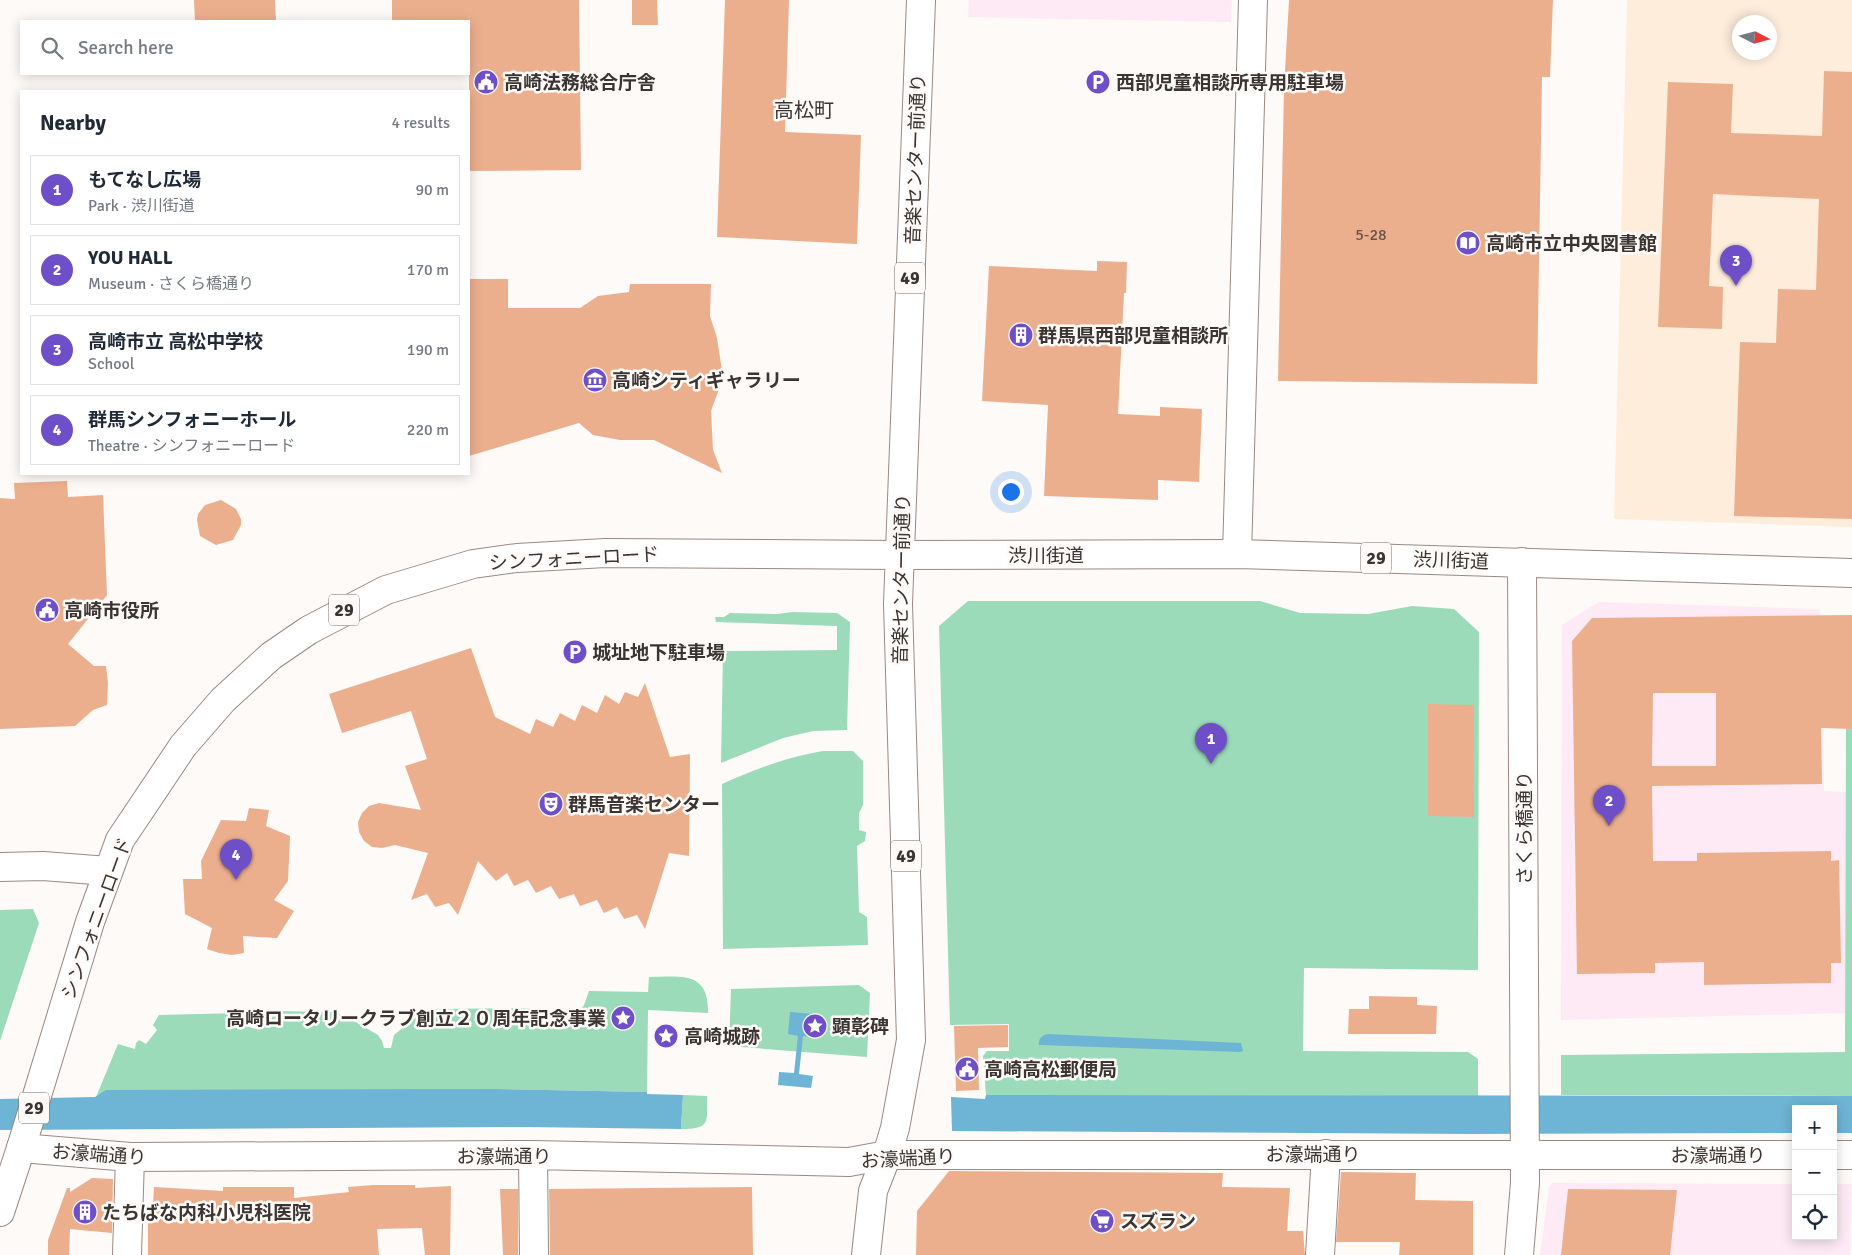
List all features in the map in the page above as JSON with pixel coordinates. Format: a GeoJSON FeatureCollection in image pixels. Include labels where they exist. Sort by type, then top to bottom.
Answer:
{"type":"FeatureCollection","features":[{"type":"Feature","properties":{"kind":"main road","name":"音楽センター前通り"},"geometry":{"type":"LineString","coordinates":[[887,1155],[895,1128],[911,1040],[898,610],[921,0]]}},
{"type":"Feature","properties":{"kind":"main road"},"geometry":{"type":"LineString","coordinates":[[1237,554],[1253,0]]}},
{"type":"Feature","properties":{"kind":"main road","name":"シンフォニーロード"},"geometry":{"type":"LineString","coordinates":[[0,1212],[90,922],[120,840],[183,746],[223,700],[271,656],[309,630],[386,590],[473,564],[517,558],[605,553],[899,555]]}},
{"type":"Feature","properties":{"kind":"main road","name":"渋川街道"},"geometry":{"type":"LineString","coordinates":[[899,555],[1237,554],[1852,573]]}},
{"type":"Feature","properties":{"kind":"main road","name":"さくら橋通り"},"geometry":{"type":"LineString","coordinates":[[1522,562],[1524,1144]]}},
{"type":"Feature","properties":{"kind":"main road"},"geometry":{"type":"LineString","coordinates":[[0,866],[43,866],[108,871]]}},
{"type":"Feature","properties":{"kind":"main road"},"geometry":{"type":"LineString","coordinates":[[1519,1255],[1525,1183],[1524,1144]]}},
{"type":"Feature","properties":{"kind":"main road","name":"お濠端通り"},"geometry":{"type":"LineString","coordinates":[[21,1148],[130,1157],[534,1155],[849,1162],[887,1155],[1326,1154],[1524,1144],[1792,1155]]}},
{"type":"Feature","properties":{"kind":"main road"},"geometry":{"type":"LineString","coordinates":[[1320,1255],[1326,1154]]}},
{"type":"Feature","properties":{"kind":"main road"},"geometry":{"type":"LineString","coordinates":[[534,1155],[534,1255]]}},
{"type":"Feature","properties":{"kind":"main road","name":"49"},"geometry":{"type":"LineString","coordinates":[[866,1255],[873,1192],[887,1155]]}},
{"type":"Feature","properties":{"kind":"main road"},"geometry":{"type":"LineString","coordinates":[[1837,1155],[1852,1155]]}},
{"type":"Feature","properties":{"kind":"main road"},"geometry":{"type":"LineString","coordinates":[[127,1255],[130,1157]]}},
{"type":"Feature","properties":{"kind":"shaded area"},"geometry":{"type":"Polygon","coordinates":[[[969,0],[1232,0],[1231,22],[968,17],[969,0]]]}},
{"type":"Feature","properties":{"kind":"shaded area"},"geometry":{"type":"Polygon","coordinates":[[[1627,0],[1852,0],[1852,527],[1614,519],[1627,0]]]}},
{"type":"Feature","properties":{"kind":"shaded area"},"geometry":{"type":"Polygon","coordinates":[[[1599,602],[1820,609],[1824,791],[1846,792],[1845,1013],[1561,1020],[1562,625],[1599,602]]]}},
{"type":"Feature","properties":{"kind":"shaded area"},"geometry":{"type":"Polygon","coordinates":[[[1552,1183],[1792,1184],[1792,1240],[1837,1240],[1837,1184],[1852,1184],[1850,1255],[1540,1255],[1549,1188],[1552,1183]]]}},
{"type":"Feature","properties":{"kind":"green space"},"geometry":{"type":"Polygon","coordinates":[[[968,601],[1260,601],[1300,613],[1368,614],[1412,606],[1454,609],[1479,632],[1478,970],[1304,968],[1303,1051],[1468,1052],[1478,1059],[1478,1096],[986,1095],[983,1056],[987,1051],[1009,1051],[1009,1024],[950,1025],[939,626],[968,601]]]}},
{"type":"Feature","properties":{"kind":"green space"},"geometry":{"type":"Polygon","coordinates":[[[793,612],[837,613],[850,622],[847,730],[813,731],[783,738],[721,763],[723,651],[837,650],[837,626],[716,622],[715,617],[724,617],[730,613],[777,614],[793,612]]]}},
{"type":"Feature","properties":{"kind":"green space"},"geometry":{"type":"Polygon","coordinates":[[[1846,728],[1852,729],[1852,1096],[1561,1095],[1561,1055],[1845,1052],[1846,728]]]}},
{"type":"Feature","properties":{"kind":"green space"},"geometry":{"type":"Polygon","coordinates":[[[823,751],[853,751],[863,761],[863,805],[859,813],[859,830],[866,832],[865,841],[857,846],[859,912],[867,917],[868,945],[723,949],[722,784],[771,764],[823,751]]]}},
{"type":"Feature","properties":{"kind":"green space"},"geometry":{"type":"Polygon","coordinates":[[[33,909],[39,923],[0,1041],[0,910],[33,909]]]}},
{"type":"Feature","properties":{"kind":"green space"},"geometry":{"type":"Polygon","coordinates":[[[649,977],[682,977],[698,983],[704,989],[708,1013],[648,1010],[647,1092],[497,1089],[96,1097],[118,1044],[135,1049],[136,1043],[139,1040],[146,1044],[157,1030],[153,1025],[159,1015],[238,1013],[246,1025],[257,1029],[263,1028],[267,1024],[274,1011],[334,1012],[347,1017],[378,1035],[384,1048],[391,1048],[394,1035],[412,1020],[433,1009],[529,1008],[544,1017],[566,1018],[576,1015],[584,1005],[589,991],[648,992],[649,977]]]}},
{"type":"Feature","properties":{"kind":"green space"},"geometry":{"type":"Polygon","coordinates":[[[859,985],[870,993],[867,1057],[729,1046],[731,989],[859,985]]]}},
{"type":"Feature","properties":{"kind":"green space"},"geometry":{"type":"Polygon","coordinates":[[[683,1095],[707,1096],[707,1118],[698,1128],[681,1129],[683,1095]]]}},
{"type":"Feature","properties":{"kind":"water"},"geometry":{"type":"Polygon","coordinates":[[[790,1012],[815,1014],[812,1037],[803,1036],[799,1074],[813,1076],[811,1088],[778,1085],[779,1072],[794,1073],[798,1036],[788,1034],[790,1012]]]}},
{"type":"Feature","properties":{"kind":"water"},"geometry":{"type":"Polygon","coordinates":[[[1048,1034],[1241,1043],[1243,1051],[1039,1045],[1041,1038],[1048,1034]]]}},
{"type":"Feature","properties":{"kind":"water"},"geometry":{"type":"Polygon","coordinates":[[[497,1089],[647,1092],[647,1094],[683,1095],[681,1129],[525,1127],[0,1130],[0,1099],[95,1097],[106,1090],[497,1089]]]}},
{"type":"Feature","properties":{"kind":"water"},"geometry":{"type":"Polygon","coordinates":[[[986,1095],[1852,1096],[1852,1133],[1837,1133],[1837,1105],[1792,1105],[1792,1133],[1475,1134],[952,1131],[951,1097],[985,1099],[986,1095]]]}},
{"type":"Feature","properties":{"kind":"building"},"geometry":{"type":"Polygon","coordinates":[[[194,0],[275,0],[276,20],[195,20],[194,0]]]}},
{"type":"Feature","properties":{"kind":"building","name":"高崎法務総合庁舎"},"geometry":{"type":"Polygon","coordinates":[[[392,0],[579,0],[581,170],[470,171],[470,20],[392,20],[392,0]]]}},
{"type":"Feature","properties":{"kind":"building"},"geometry":{"type":"Polygon","coordinates":[[[632,0],[657,0],[658,25],[632,25],[632,0]]]}},
{"type":"Feature","properties":{"kind":"building"},"geometry":{"type":"Polygon","coordinates":[[[725,0],[789,0],[785,132],[861,135],[857,244],[717,237],[725,0]]]}},
{"type":"Feature","properties":{"kind":"building"},"geometry":{"type":"Polygon","coordinates":[[[1289,0],[1553,0],[1550,77],[1542,77],[1537,384],[1278,381],[1284,88],[1289,0]]]}},
{"type":"Feature","properties":{"kind":"building"},"geometry":{"type":"Polygon","coordinates":[[[1824,71],[1852,72],[1852,519],[1734,516],[1740,342],[1776,343],[1778,289],[1816,290],[1819,199],[1713,194],[1709,286],[1723,287],[1722,329],[1658,327],[1668,82],[1733,84],[1731,133],[1822,136],[1824,71]]]}},
{"type":"Feature","properties":{"kind":"building"},"geometry":{"type":"Polygon","coordinates":[[[1097,261],[1127,262],[1118,414],[1160,416],[1160,407],[1202,409],[1199,482],[1158,480],[1158,500],[1044,496],[1048,405],[982,401],[989,266],[1097,271],[1097,261]]]}},
{"type":"Feature","properties":{"kind":"building","name":"高崎シティギャラリー"},"geometry":{"type":"Polygon","coordinates":[[[470,279],[508,279],[508,308],[580,308],[598,296],[629,292],[630,284],[711,284],[710,316],[717,338],[722,371],[719,389],[711,411],[713,450],[722,473],[654,440],[620,440],[593,435],[579,423],[470,456],[470,279]]]}},
{"type":"Feature","properties":{"kind":"building","name":"高崎市役所"},"geometry":{"type":"Polygon","coordinates":[[[67,481],[68,497],[103,495],[107,595],[68,644],[94,666],[106,666],[108,683],[107,705],[93,710],[75,726],[0,729],[0,498],[15,499],[14,483],[67,481]]]}},
{"type":"Feature","properties":{"kind":"building"},"geometry":{"type":"Polygon","coordinates":[[[221,500],[236,509],[241,519],[241,525],[233,540],[216,545],[200,536],[197,520],[198,514],[205,505],[221,500]]]}},
{"type":"Feature","properties":{"kind":"building"},"geometry":{"type":"Polygon","coordinates":[[[1852,615],[1852,729],[1821,728],[1822,784],[1652,786],[1653,861],[1697,861],[1697,853],[1831,851],[1831,861],[1839,860],[1841,963],[1831,963],[1831,983],[1704,985],[1704,962],[1655,963],[1655,973],[1577,974],[1572,641],[1592,618],[1852,615]],[[1653,693],[1652,766],[1716,766],[1716,693],[1653,693]]]}},
{"type":"Feature","properties":{"kind":"building","name":"群馬音楽センター"},"geometry":{"type":"Polygon","coordinates":[[[471,648],[495,717],[530,734],[536,719],[553,727],[560,713],[575,721],[582,705],[597,713],[605,695],[619,704],[625,692],[638,697],[645,683],[670,757],[690,754],[689,856],[669,853],[645,929],[637,915],[624,919],[617,907],[604,913],[597,900],[580,906],[574,894],[559,899],[551,886],[536,893],[528,880],[514,886],[507,873],[496,881],[478,861],[458,915],[449,903],[435,907],[427,894],[411,900],[428,853],[395,845],[382,848],[372,847],[364,841],[359,832],[358,822],[362,813],[369,806],[379,803],[421,810],[405,766],[427,759],[411,711],[342,733],[329,694],[471,648]]]}},
{"type":"Feature","properties":{"kind":"building"},"geometry":{"type":"Polygon","coordinates":[[[1428,704],[1474,705],[1474,817],[1428,816],[1428,704]]]}},
{"type":"Feature","properties":{"kind":"building"},"geometry":{"type":"Polygon","coordinates":[[[249,808],[269,810],[266,826],[290,836],[288,881],[274,900],[294,911],[277,938],[243,936],[244,953],[232,955],[219,953],[207,949],[212,928],[185,914],[183,879],[202,879],[201,861],[221,820],[246,821],[249,808]]]}},
{"type":"Feature","properties":{"kind":"building"},"geometry":{"type":"Polygon","coordinates":[[[1369,996],[1417,997],[1417,1005],[1437,1006],[1436,1034],[1348,1034],[1349,1009],[1369,1009],[1369,996]]]}},
{"type":"Feature","properties":{"kind":"building","name":"高崎高松郵便局"},"geometry":{"type":"Polygon","coordinates":[[[1008,1025],[1008,1047],[978,1048],[979,1090],[956,1091],[954,1026],[1008,1025]]]}},
{"type":"Feature","properties":{"kind":"building","name":"スズラン"},"geometry":{"type":"Polygon","coordinates":[[[949,1171],[1223,1173],[1222,1187],[1290,1188],[1287,1231],[1303,1231],[1305,1255],[916,1255],[917,1211],[949,1171]]]}},
{"type":"Feature","properties":{"kind":"building"},"geometry":{"type":"Polygon","coordinates":[[[1341,1172],[1416,1173],[1415,1200],[1473,1201],[1473,1255],[1399,1255],[1400,1242],[1336,1242],[1341,1172]]]}},
{"type":"Feature","properties":{"kind":"building","name":"たちばな内科小児科医院"},"geometry":{"type":"Polygon","coordinates":[[[92,1178],[113,1179],[112,1233],[70,1229],[69,1255],[48,1255],[48,1240],[67,1188],[70,1188],[70,1192],[92,1178]]]}},
{"type":"Feature","properties":{"kind":"building"},"geometry":{"type":"Polygon","coordinates":[[[415,1185],[415,1188],[451,1186],[450,1255],[425,1255],[422,1228],[377,1229],[379,1255],[148,1255],[148,1222],[152,1222],[154,1187],[223,1191],[223,1187],[294,1187],[294,1198],[349,1192],[348,1187],[415,1185]]]}},
{"type":"Feature","properties":{"kind":"building"},"geometry":{"type":"Polygon","coordinates":[[[752,1187],[753,1255],[550,1255],[549,1189],[752,1187]]]}},
{"type":"Feature","properties":{"kind":"building"},"geometry":{"type":"Polygon","coordinates":[[[500,1189],[518,1189],[518,1255],[503,1255],[500,1189]]]}},
{"type":"Feature","properties":{"kind":"building"},"geometry":{"type":"Polygon","coordinates":[[[1568,1189],[1677,1190],[1670,1255],[1561,1255],[1568,1189]]]}},
{"type":"Feature","properties":{"kind":"place","name":"高崎法務総合庁舎"},"geometry":{"type":"Point","coordinates":[486,82]}},
{"type":"Feature","properties":{"kind":"place","name":"西部児童相談所専用駐車場"},"geometry":{"type":"Point","coordinates":[1098,82]}},
{"type":"Feature","properties":{"kind":"place","name":"高崎市立中央図書館"},"geometry":{"type":"Point","coordinates":[1468,243]}},
{"type":"Feature","properties":{"kind":"place","name":"高崎市立 高松中学校"},"geometry":{"type":"Point","coordinates":[1736,286]}},
{"type":"Feature","properties":{"kind":"place","name":"群馬県西部児童相談所"},"geometry":{"type":"Point","coordinates":[1021,335]}},
{"type":"Feature","properties":{"kind":"place","name":"高崎シティギャラリー"},"geometry":{"type":"Point","coordinates":[595,380]}},
{"type":"Feature","properties":{"kind":"place","name":"高崎市役所"},"geometry":{"type":"Point","coordinates":[47,610]}},
{"type":"Feature","properties":{"kind":"place","name":"城址地下駐車場"},"geometry":{"type":"Point","coordinates":[575,652]}},
{"type":"Feature","properties":{"kind":"place","name":"もてなし広場"},"geometry":{"type":"Point","coordinates":[1211,764]}},
{"type":"Feature","properties":{"kind":"place","name":"群馬音楽センター"},"geometry":{"type":"Point","coordinates":[551,804]}},
{"type":"Feature","properties":{"kind":"place","name":"YOU HALL"},"geometry":{"type":"Point","coordinates":[1609,826]}},
{"type":"Feature","properties":{"kind":"place","name":"群馬シンフォニーホール"},"geometry":{"type":"Point","coordinates":[236,880]}},
{"type":"Feature","properties":{"kind":"place","name":"高崎ロータリークラブ創立２０周年記念事業"},"geometry":{"type":"Point","coordinates":[623,1018]}},
{"type":"Feature","properties":{"kind":"place","name":"顕彰碑"},"geometry":{"type":"Point","coordinates":[815,1026]}},
{"type":"Feature","properties":{"kind":"place","name":"高崎城跡"},"geometry":{"type":"Point","coordinates":[666,1036]}},
{"type":"Feature","properties":{"kind":"place","name":"高崎高松郵便局"},"geometry":{"type":"Point","coordinates":[967,1069]}},
{"type":"Feature","properties":{"kind":"place","name":"たちばな内科小児科医院"},"geometry":{"type":"Point","coordinates":[85,1212]}},
{"type":"Feature","properties":{"kind":"place","name":"スズラン"},"geometry":{"type":"Point","coordinates":[1102,1221]}},
{"type":"Feature","properties":{"kind":"district","name":"高松町"},"geometry":{"type":"Point","coordinates":[804,110]}}]}
